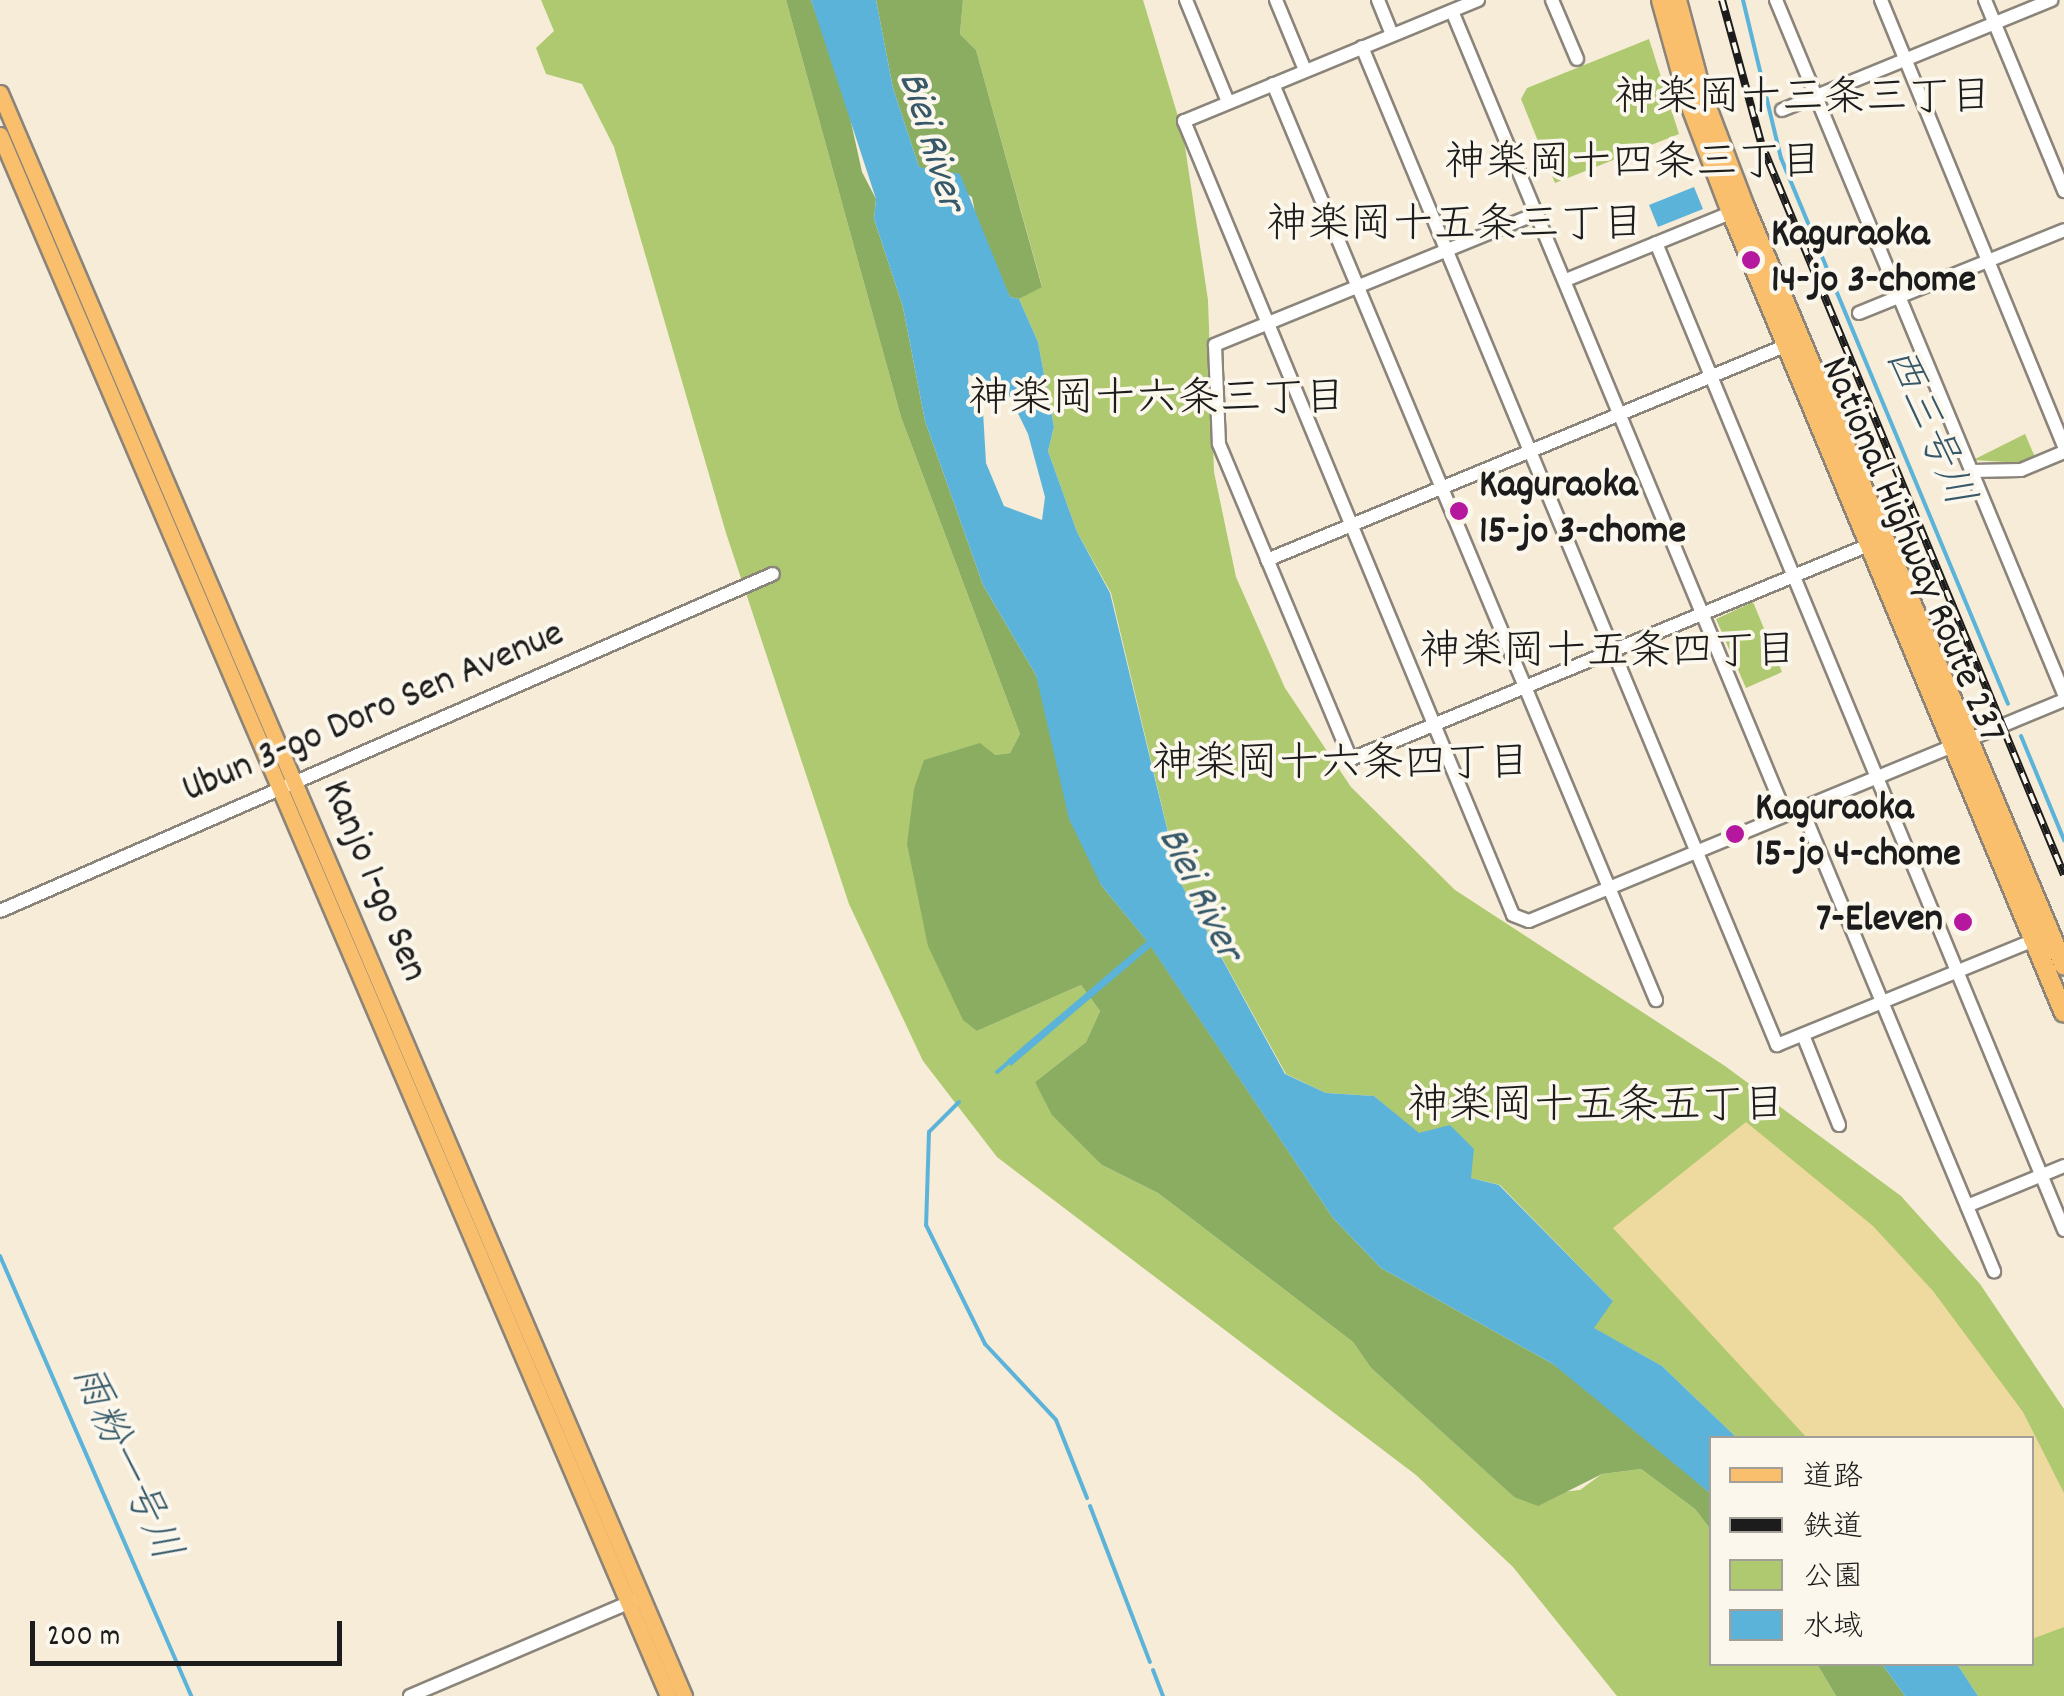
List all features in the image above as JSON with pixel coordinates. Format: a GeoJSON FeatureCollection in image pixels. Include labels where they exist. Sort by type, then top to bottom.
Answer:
{"type":"FeatureCollection","features":[{"type":"Feature","properties":{"kind":"highway","name":"National Highway Route 237"},"geometry":{"type":"LineString","coordinates":[[1661,0],[1689,102],[1961,740],[2042,937],[2064,1013]]}},
{"type":"Feature","properties":{"kind":"highway","name":"National Highway Route 237"},"geometry":{"type":"LineString","coordinates":[[1677,0],[1738,210]]}},
{"type":"Feature","properties":{"kind":"highway","name":"National Highway Route 237"},"geometry":{"type":"LineString","coordinates":[[2042,937],[2064,966]]}},
{"type":"Feature","properties":{"kind":"main road","name":"Kanjo 1-go Sen"},"geometry":{"type":"LineString","coordinates":[[0,92],[287,786]]}},
{"type":"Feature","properties":{"kind":"main road","name":"Kanjo 1-go Sen"},"geometry":{"type":"LineString","coordinates":[[0,135],[287,786],[636,1600],[684,1696]]}},
{"type":"Feature","properties":{"kind":"main road","name":"Kanjo 1-go Sen"},"geometry":{"type":"LineString","coordinates":[[636,1600],[668,1696]]}},
{"type":"Feature","properties":{"kind":"street"},"geometry":{"type":"LineString","coordinates":[[1186,0],[1228,102]]}},
{"type":"Feature","properties":{"kind":"street"},"geometry":{"type":"LineString","coordinates":[[1276,0],[1304,70]]}},
{"type":"Feature","properties":{"kind":"street"},"geometry":{"type":"LineString","coordinates":[[1378,0],[1392,34]]}},
{"type":"Feature","properties":{"kind":"street"},"geometry":{"type":"LineString","coordinates":[[1478,0],[1184,121],[1513,915],[1529,921],[2064,697],[1776,0]]}},
{"type":"Feature","properties":{"kind":"street"},"geometry":{"type":"LineString","coordinates":[[1552,0],[1577,59]]}},
{"type":"Feature","properties":{"kind":"street"},"geometry":{"type":"LineString","coordinates":[[1881,0],[2064,449],[2022,470],[1972,472]]}},
{"type":"Feature","properties":{"kind":"street"},"geometry":{"type":"LineString","coordinates":[[1986,0],[2064,191]]}},
{"type":"Feature","properties":{"kind":"street"},"geometry":{"type":"LineString","coordinates":[[1782,110],[2051,0]]}},
{"type":"Feature","properties":{"kind":"street"},"geometry":{"type":"LineString","coordinates":[[1452,10],[1785,813]]}},
{"type":"Feature","properties":{"kind":"street"},"geometry":{"type":"LineString","coordinates":[[1362,47],[1777,1045],[2042,937]]}},
{"type":"Feature","properties":{"kind":"street"},"geometry":{"type":"LineString","coordinates":[[1273,84],[1656,1000]]}},
{"type":"Feature","properties":{"kind":"street"},"geometry":{"type":"LineString","coordinates":[[1566,280],[1738,210]]}},
{"type":"Feature","properties":{"kind":"street"},"geometry":{"type":"LineString","coordinates":[[1538,213],[1215,345],[1219,444],[1350,759],[1876,542]]}},
{"type":"Feature","properties":{"kind":"street"},"geometry":{"type":"LineString","coordinates":[[1859,314],[2064,230]]}},
{"type":"Feature","properties":{"kind":"street"},"geometry":{"type":"LineString","coordinates":[[1656,243],[2064,1230]]}},
{"type":"Feature","properties":{"kind":"street"},"geometry":{"type":"LineString","coordinates":[[1267,560],[1794,342]]}},
{"type":"Feature","properties":{"kind":"street","name":"Ubun 3-go Doro Sen Avenue"},"geometry":{"type":"LineString","coordinates":[[0,911],[773,574]]}},
{"type":"Feature","properties":{"kind":"street"},"geometry":{"type":"LineString","coordinates":[[1800,807],[1994,1271]]}},
{"type":"Feature","properties":{"kind":"street"},"geometry":{"type":"LineString","coordinates":[[1803,1035],[1839,1126]]}},
{"type":"Feature","properties":{"kind":"street"},"geometry":{"type":"LineString","coordinates":[[1967,1206],[2064,1166]]}},
{"type":"Feature","properties":{"kind":"street"},"geometry":{"type":"LineString","coordinates":[[410,1696],[636,1600]]}},
{"type":"Feature","properties":{"kind":"green space"},"geometry":{"type":"Polygon","coordinates":[[[541,0],[786,0],[901,417],[1020,734],[1010,753],[995,755],[977,1031],[1081,985],[1100,1011],[1086,1042],[1035,1082],[1102,1165],[1158,1193],[1353,1342],[1371,1368],[1514,1497],[1580,1490],[1602,1474],[1641,1469],[1695,1509],[1709,1527],[1709,1666],[1818,1666],[1836,1696],[1617,1696],[1513,1567],[1416,1475],[997,1157],[923,1061],[849,904],[726,533],[614,147],[582,84],[546,74],[536,48],[554,31],[541,0]]]}},
{"type":"Feature","properties":{"kind":"green space"},"geometry":{"type":"Polygon","coordinates":[[[786,0],[811,0],[845,95],[862,172],[876,199],[874,219],[903,307],[925,421],[983,585],[1036,675],[1101,885],[1148,942],[1333,1218],[1381,1268],[1553,1364],[1620,1414],[1709,1492],[1709,1527],[1695,1509],[1641,1469],[1602,1474],[1538,1506],[1514,1497],[1371,1368],[1353,1342],[1158,1193],[1102,1165],[1052,1115],[1035,1082],[1086,1042],[1100,1011],[1081,985],[977,1031],[963,1020],[928,946],[907,844],[914,789],[924,760],[980,743],[995,755],[1010,753],[1020,734],[901,417],[786,0]]]}},
{"type":"Feature","properties":{"kind":"green space"},"geometry":{"type":"Polygon","coordinates":[[[876,0],[963,0],[960,34],[976,50],[1042,287],[1019,299],[1010,297],[978,228],[972,197],[919,167],[893,88],[876,0]]]}},
{"type":"Feature","properties":{"kind":"green space"},"geometry":{"type":"Polygon","coordinates":[[[963,0],[1143,0],[1183,133],[1208,300],[1214,472],[1236,577],[1285,688],[1351,787],[1455,890],[1725,1066],[1901,1196],[1980,1284],[2064,1409],[2064,1696],[1978,1696],[1958,1666],[2034,1666],[2034,1436],[1735,1436],[1662,1366],[1593,1328],[1612,1300],[1500,1185],[1471,1178],[1374,1096],[1326,1093],[1286,1074],[1180,882],[1111,593],[1077,532],[1048,451],[1054,427],[1038,342],[1019,299],[1042,286],[976,50],[960,34],[963,0]]]}},
{"type":"Feature","properties":{"kind":"green space"},"geometry":{"type":"Polygon","coordinates":[[[1649,39],[1679,134],[1555,183],[1521,99],[1527,88],[1649,39]]]}},
{"type":"Feature","properties":{"kind":"green space"},"geometry":{"type":"Polygon","coordinates":[[[2025,434],[2035,457],[2021,463],[1973,460],[2025,434]]]}},
{"type":"Feature","properties":{"kind":"green space"},"geometry":{"type":"Polygon","coordinates":[[[1753,602],[1782,672],[1746,688],[1716,619],[1753,602]]]}},
{"type":"Feature","properties":{"kind":"green space"},"geometry":{"type":"Polygon","coordinates":[[[1818,1666],[1883,1666],[1905,1696],[1836,1696],[1818,1666]]]}},
{"type":"Feature","properties":{"kind":"sand"},"geometry":{"type":"Polygon","coordinates":[[[1746,1122],[1873,1226],[1933,1291],[2023,1412],[2064,1493],[2064,1627],[2034,1638],[2034,1436],[1805,1436],[1613,1228],[1746,1122]]]}},
{"type":"Feature","properties":{"kind":"water"},"geometry":{"type":"Polygon","coordinates":[[[811,0],[876,0],[893,88],[919,167],[960,174],[1010,297],[1019,299],[1038,342],[1054,427],[1048,451],[1077,532],[1110,593],[1180,882],[1285,1074],[1326,1093],[1374,1096],[1419,1133],[1450,1125],[1474,1149],[1471,1178],[1499,1185],[1613,1301],[1594,1328],[1662,1366],[1735,1436],[1709,1436],[1709,1492],[1553,1364],[1381,1268],[1333,1218],[1151,947],[1011,1066],[1007,1060],[1147,941],[1101,885],[1069,819],[1036,675],[983,585],[925,421],[903,307],[874,219],[876,199],[811,0]],[[968,374],[969,394],[983,411],[986,463],[1004,506],[1042,520],[1045,497],[1028,434],[1009,395],[968,374]]]}},
{"type":"Feature","properties":{"kind":"water"},"geometry":{"type":"Polygon","coordinates":[[[1694,187],[1703,209],[1658,227],[1649,205],[1694,187]]]}},
{"type":"Feature","properties":{"kind":"water"},"geometry":{"type":"Polygon","coordinates":[[[1883,1666],[1958,1666],[1978,1696],[1905,1696],[1883,1666]]]}},
{"type":"Feature","properties":{"kind":"waterway","name":"西三号川"},"geometry":{"type":"LineString","coordinates":[[1743,0],[1781,158],[2008,704]]}},
{"type":"Feature","properties":{"kind":"waterway","name":"西三号川"},"geometry":{"type":"LineString","coordinates":[[2021,736],[2064,840]]}},
{"type":"Feature","properties":{"kind":"waterway"},"geometry":{"type":"LineString","coordinates":[[997,1072],[1009,1062]]}},
{"type":"Feature","properties":{"kind":"waterway"},"geometry":{"type":"LineString","coordinates":[[959,1102],[929,1132],[926,1225],[985,1344],[1056,1420],[1087,1498]]}},
{"type":"Feature","properties":{"kind":"waterway","name":"雨粉一号川"},"geometry":{"type":"LineString","coordinates":[[0,1256],[191,1696]]}},
{"type":"Feature","properties":{"kind":"waterway"},"geometry":{"type":"LineString","coordinates":[[1090,1506],[1150,1662]]}},
{"type":"Feature","properties":{"kind":"waterway"},"geometry":{"type":"LineString","coordinates":[[1153,1670],[1163,1696]]}},
{"type":"Feature","properties":{"kind":"railway"},"geometry":{"type":"LineString","coordinates":[[1722,0],[1761,143],[2064,875]]}},
{"type":"Feature","properties":{"kind":"place","name":"Kaguraoka 14-jo 3-chome"},"geometry":{"type":"Point","coordinates":[1751,260]}},
{"type":"Feature","properties":{"kind":"place","name":"Kaguraoka 15-jo 3-chome"},"geometry":{"type":"Point","coordinates":[1459,511]}},
{"type":"Feature","properties":{"kind":"place","name":"Kaguraoka 15-jo 4-chome"},"geometry":{"type":"Point","coordinates":[1735,834]}},
{"type":"Feature","properties":{"kind":"place","name":"7-Eleven"},"geometry":{"type":"Point","coordinates":[1963,922]}},
{"type":"Feature","properties":{"kind":"district","name":"神楽岡十三条三丁目"},"geometry":{"type":"Point","coordinates":[1803,101]}},
{"type":"Feature","properties":{"kind":"district","name":"神楽岡十四条三丁目"},"geometry":{"type":"Point","coordinates":[1633,166]}},
{"type":"Feature","properties":{"kind":"district","name":"神楽岡十五条三丁目"},"geometry":{"type":"Point","coordinates":[1455,228]}},
{"type":"Feature","properties":{"kind":"district","name":"神楽岡十六条三丁目"},"geometry":{"type":"Point","coordinates":[1157,402]}},
{"type":"Feature","properties":{"kind":"district","name":"神楽岡十五条四丁目"},"geometry":{"type":"Point","coordinates":[1608,655]}},
{"type":"Feature","properties":{"kind":"district","name":"神楽岡十六条四丁目"},"geometry":{"type":"Point","coordinates":[1341,767]}},
{"type":"Feature","properties":{"kind":"district","name":"神楽岡十五条五丁目"},"geometry":{"type":"Point","coordinates":[1596,1109]}},
{"type":"Feature","properties":{"kind":"water label","name":"Biei River"},"geometry":{"type":"Point","coordinates":[929,142]}},
{"type":"Feature","properties":{"kind":"water label","name":"Biei River"},"geometry":{"type":"Point","coordinates":[1198,895]}}]}
